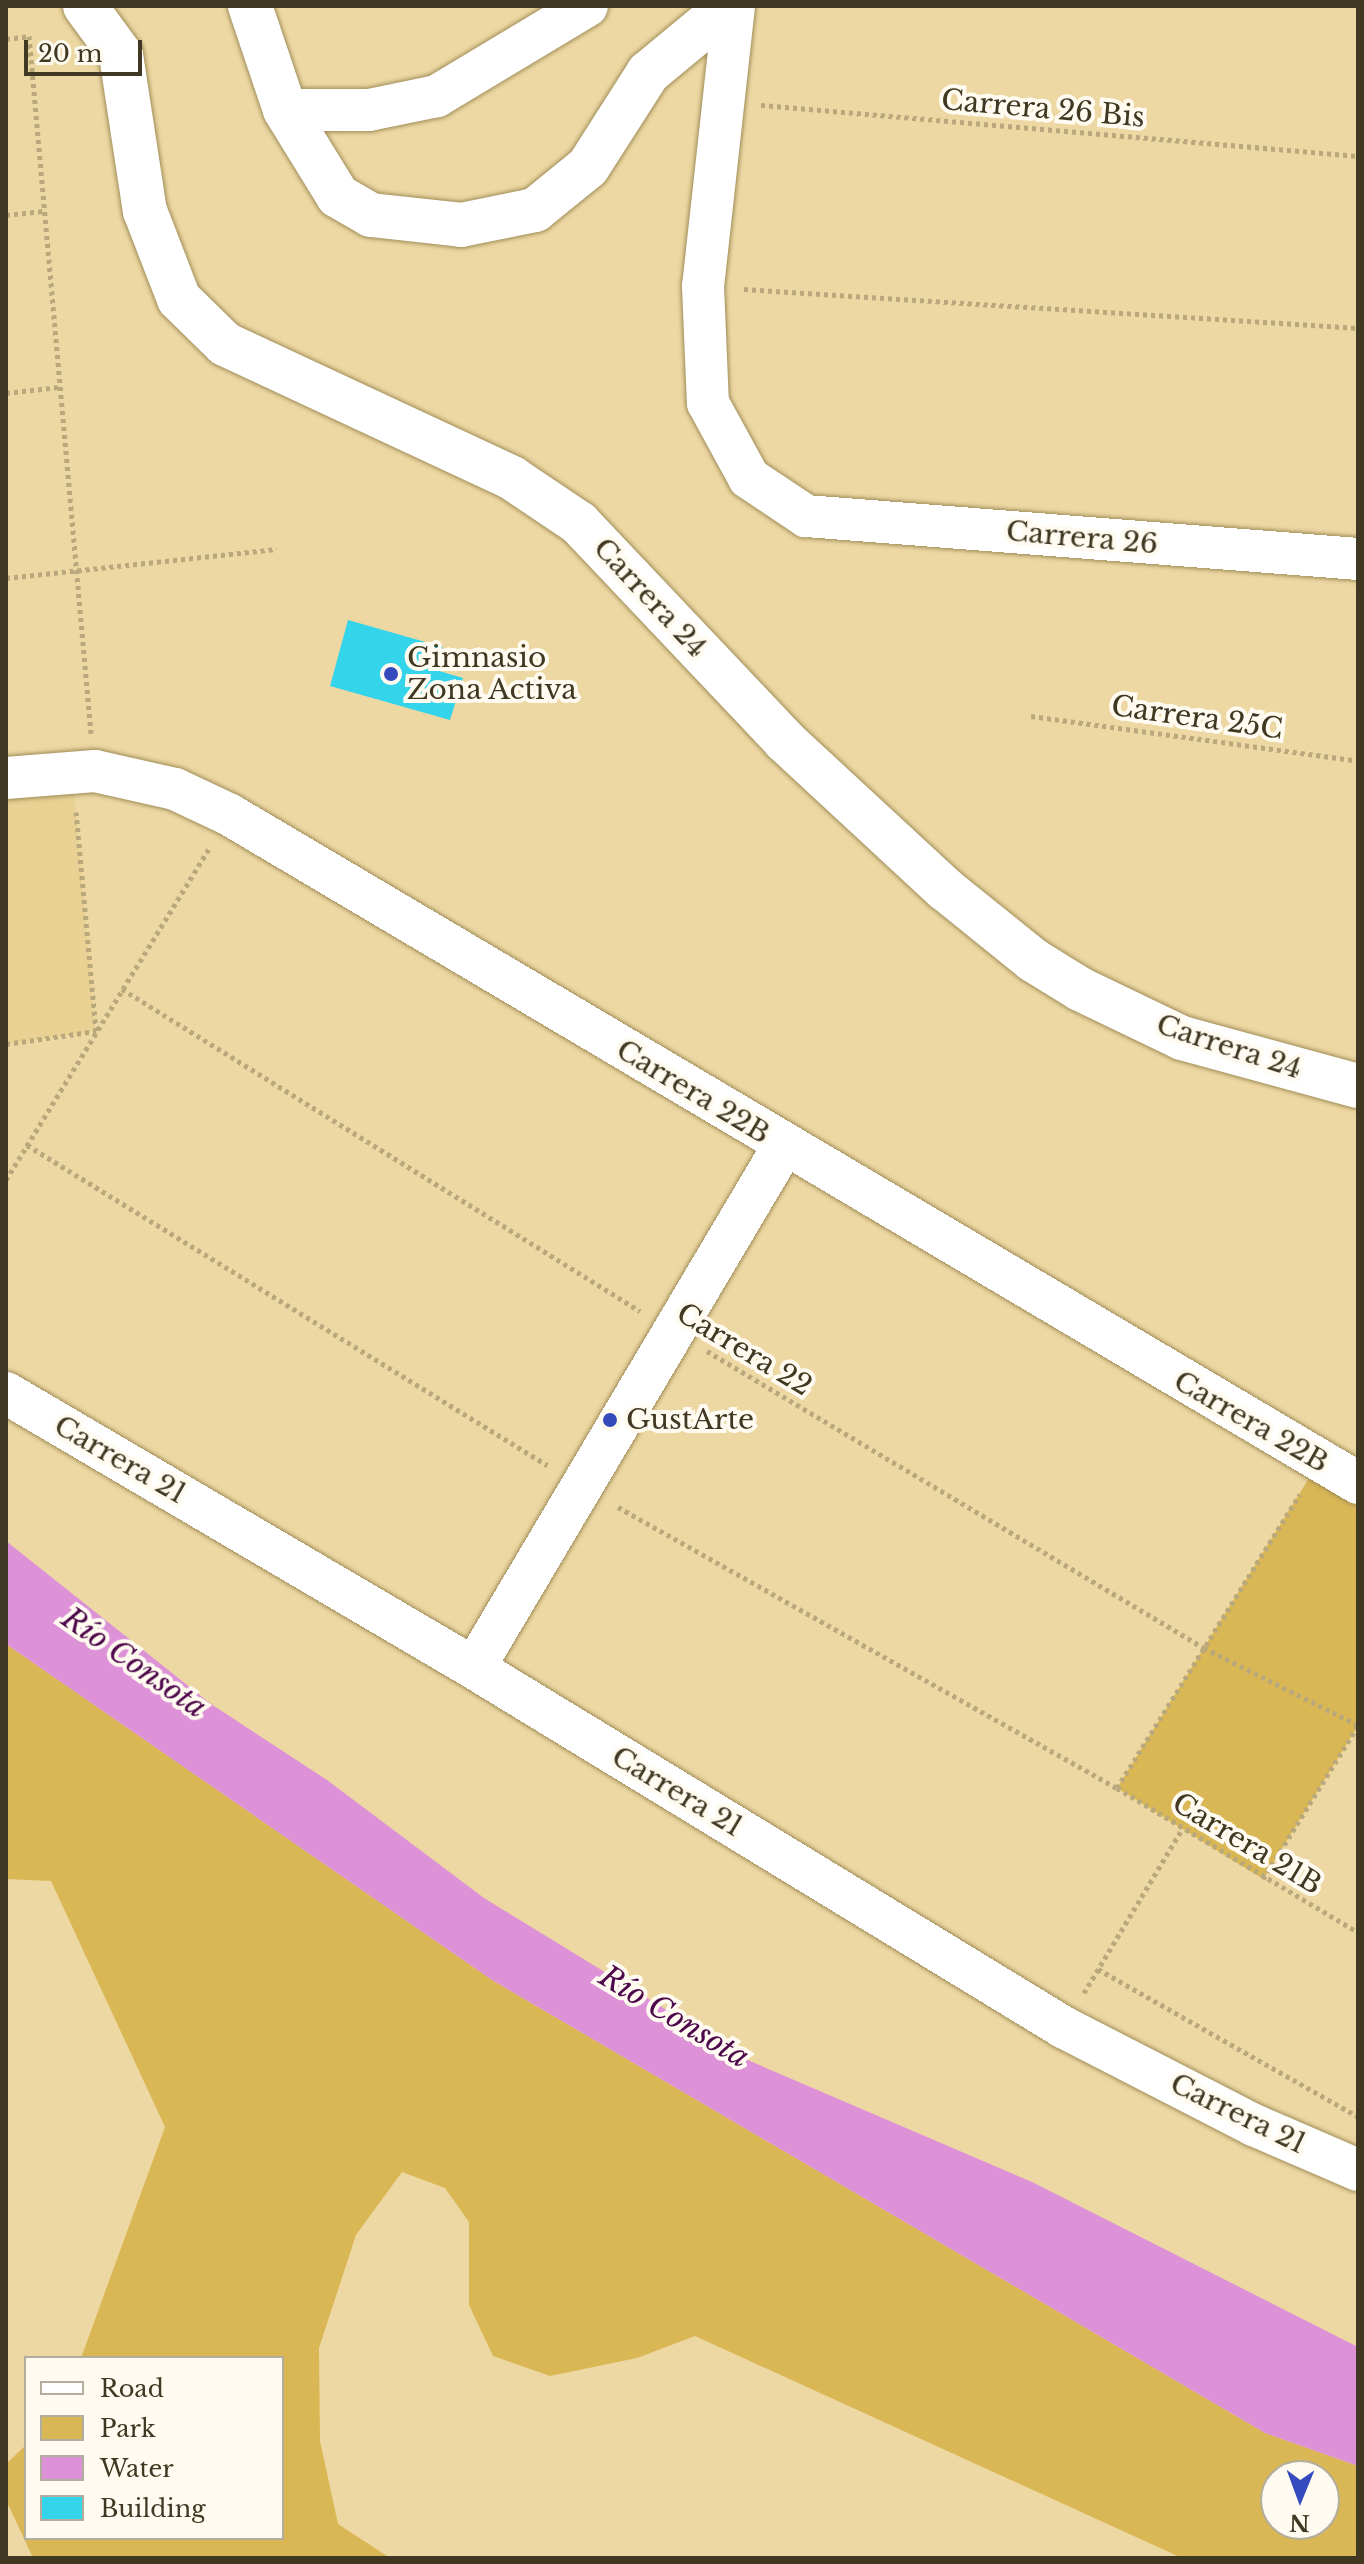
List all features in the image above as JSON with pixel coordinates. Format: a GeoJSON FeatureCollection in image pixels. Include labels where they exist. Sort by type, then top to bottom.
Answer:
{"type":"FeatureCollection","features":[{"type":"Feature","properties":{"kind":"main road","name":"Carrera 24"},"geometry":{"type":"LineString","coordinates":[[85,6],[121,55],[145,211],[179,299],[225,344],[512,478],[579,523],[784,740],[945,889],[1033,960],[1080,989],[1182,1038],[1358,1086]]}},
{"type":"Feature","properties":{"kind":"main road"},"geometry":{"type":"LineString","coordinates":[[250,6],[285,110],[338,196],[371,215],[461,225],[535,210],[588,167],[648,73],[731,6]]}},
{"type":"Feature","properties":{"kind":"street"},"geometry":{"type":"LineString","coordinates":[[285,110],[369,110],[437,96],[587,6]]}},
{"type":"Feature","properties":{"kind":"street"},"geometry":{"type":"LineString","coordinates":[[703,286],[724,101],[731,6]]}},
{"type":"Feature","properties":{"kind":"street","name":"Carrera 26"},"geometry":{"type":"LineString","coordinates":[[703,286],[708,403],[749,478],[806,516],[1358,559]]}},
{"type":"Feature","properties":{"kind":"street","name":"Carrera 22B"},"geometry":{"type":"LineString","coordinates":[[6,778],[83,771],[175,789],[230,815],[783,1147],[1358,1483]]}},
{"type":"Feature","properties":{"kind":"street"},"geometry":{"type":"LineString","coordinates":[[474,1668],[783,1147]]}},
{"type":"Feature","properties":{"kind":"street","name":"Carrera 21"},"geometry":{"type":"LineString","coordinates":[[6,1393],[474,1668],[1063,2027],[1254,2125],[1358,2170]]}},
{"type":"Feature","properties":{"kind":"path"},"geometry":{"type":"LineString","coordinates":[[6,39],[29,36],[75,571],[96,1031]]}},
{"type":"Feature","properties":{"kind":"path","name":"Carrera 26 Bis"},"geometry":{"type":"LineString","coordinates":[[724,101],[1358,156]]}},
{"type":"Feature","properties":{"kind":"path"},"geometry":{"type":"LineString","coordinates":[[6,215],[44,211]]}},
{"type":"Feature","properties":{"kind":"path"},"geometry":{"type":"LineString","coordinates":[[703,286],[1358,328]]}},
{"type":"Feature","properties":{"kind":"path"},"geometry":{"type":"LineString","coordinates":[[6,393],[59,387]]}},
{"type":"Feature","properties":{"kind":"path"},"geometry":{"type":"LineString","coordinates":[[6,578],[276,549]]}},
{"type":"Feature","properties":{"kind":"path","name":"Carrera 25C"},"geometry":{"type":"LineString","coordinates":[[1031,716],[1358,761]]}},
{"type":"Feature","properties":{"kind":"path"},"geometry":{"type":"LineString","coordinates":[[6,1180],[230,815]]}},
{"type":"Feature","properties":{"kind":"path","name":"Carrera 22"},"geometry":{"type":"LineString","coordinates":[[122,989],[672,1330],[1204,1648],[1358,1725]]}},
{"type":"Feature","properties":{"kind":"path"},"geometry":{"type":"LineString","coordinates":[[6,1044],[96,1031]]}},
{"type":"Feature","properties":{"kind":"path"},"geometry":{"type":"LineString","coordinates":[[1204,1648],[1319,1462]]}},
{"type":"Feature","properties":{"kind":"path","name":"Carrera 21B"},"geometry":{"type":"LineString","coordinates":[[1204,1648],[1117,1788],[1263,1879],[1358,1932]]}},
{"type":"Feature","properties":{"kind":"path"},"geometry":{"type":"LineString","coordinates":[[1263,1879],[1358,1725]]}},
{"type":"Feature","properties":{"kind":"path"},"geometry":{"type":"LineString","coordinates":[[1063,2027],[1182,1829]]}},
{"type":"Feature","properties":{"kind":"path"},"geometry":{"type":"LineString","coordinates":[[1098,1969],[1358,2117]]}},
{"type":"Feature","properties":{"kind":"shaded area"},"geometry":{"type":"Polygon","coordinates":[[[72,771],[96,1031],[6,1044],[6,778],[72,771]]]}},
{"type":"Feature","properties":{"kind":"green space"},"geometry":{"type":"Polygon","coordinates":[[[1319,1462],[1358,1483],[1358,1726],[1263,1879],[1117,1788],[1319,1462]]]}},
{"type":"Feature","properties":{"kind":"green space"},"geometry":{"type":"Polygon","coordinates":[[[6,1644],[492,1980],[1265,2433],[1358,2466],[1358,2558],[1182,2558],[695,2336],[637,2358],[550,2376],[493,2356],[469,2305],[469,2222],[445,2188],[402,2172],[356,2235],[319,2348],[320,2441],[338,2524],[390,2558],[33,2558],[25,2540],[284,2540],[284,2356],[82,2356],[165,2127],[51,1881],[6,1879],[6,1644]]]}},
{"type":"Feature","properties":{"kind":"green space"},"geometry":{"type":"Polygon","coordinates":[[[24,2447],[24,2539],[6,2500],[6,2464],[24,2447]]]}},
{"type":"Feature","properties":{"kind":"water","name":"Río Consota"},"geometry":{"type":"Polygon","coordinates":[[[6,1541],[211,1704],[327,1780],[484,1898],[750,2061],[1032,2182],[1358,2347],[1358,2466],[1265,2433],[492,1980],[6,1644],[6,1541]]]}},
{"type":"Feature","properties":{"kind":"building","name":"Gimnasio Zona Activa"},"geometry":{"type":"Polygon","coordinates":[[[348,620],[443,647],[436,670],[463,678],[450,720],[330,686],[348,620]]]}},
{"type":"Feature","properties":{"kind":"place","name":"Gimnasio Zona Activa"},"geometry":{"type":"Point","coordinates":[391,674]}},
{"type":"Feature","properties":{"kind":"place","name":"GustArte"},"geometry":{"type":"Point","coordinates":[610,1420]}}]}
